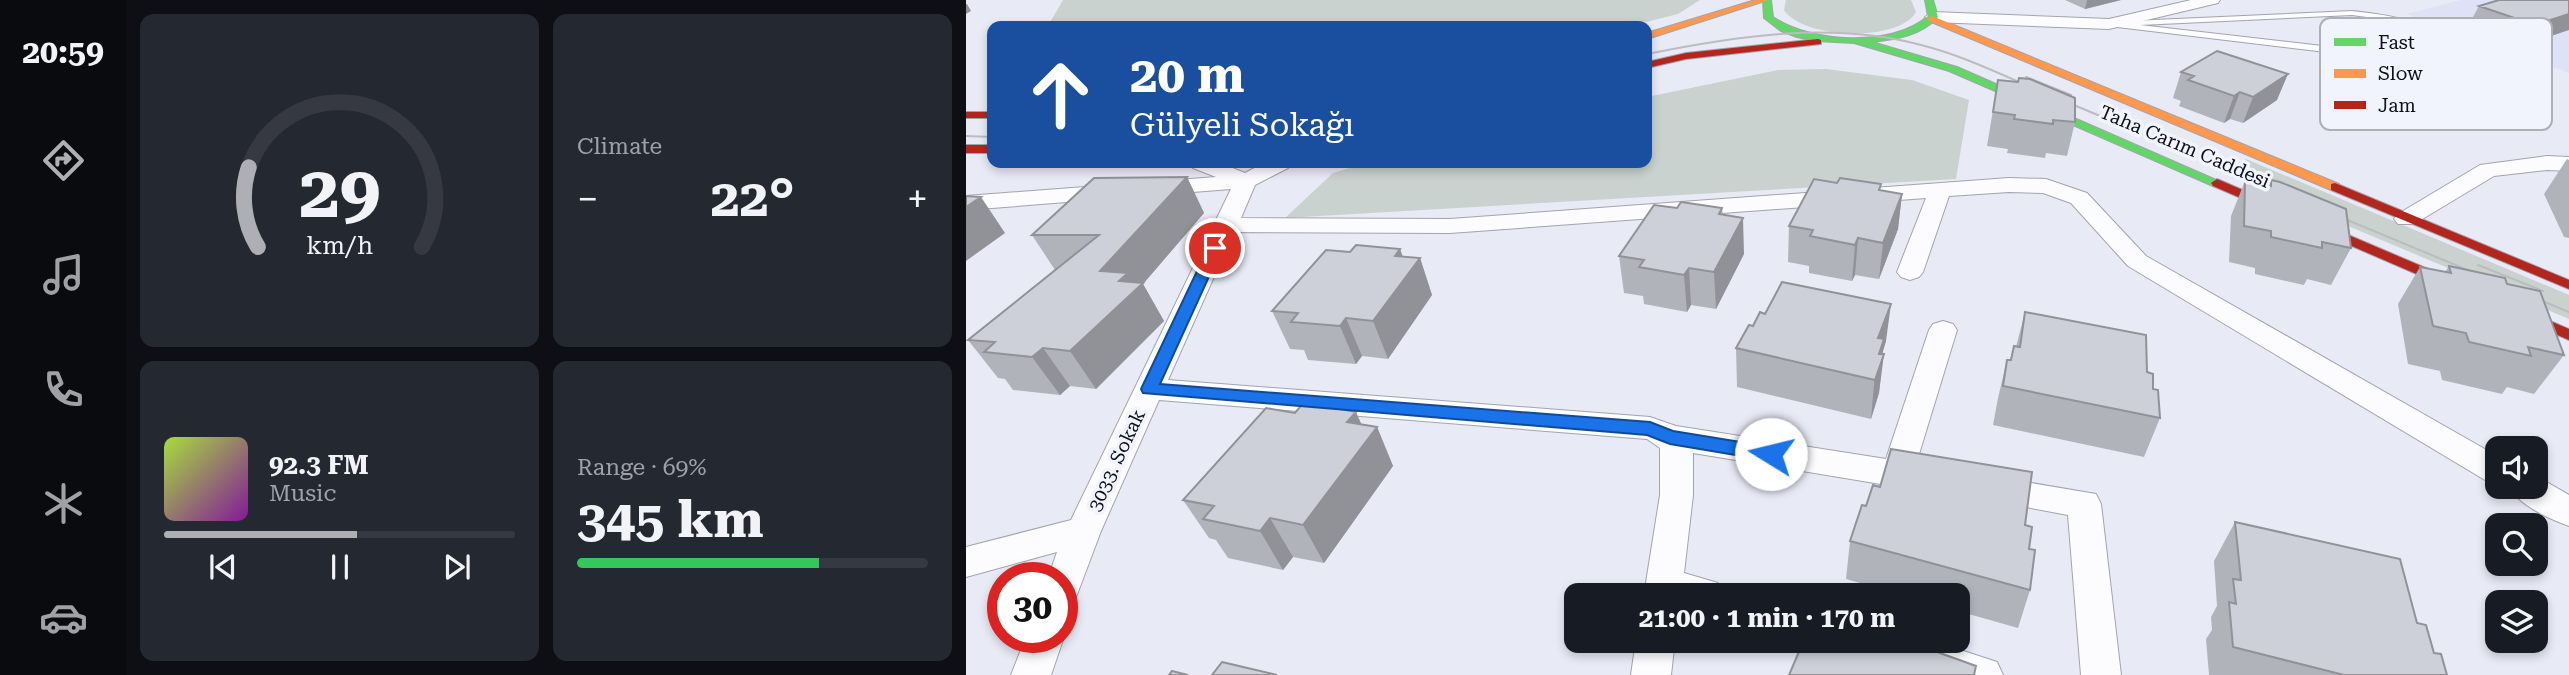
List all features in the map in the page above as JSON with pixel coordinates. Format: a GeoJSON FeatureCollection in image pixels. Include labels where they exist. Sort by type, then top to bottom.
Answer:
{"type":"FeatureCollection","features":[{"type":"Feature","properties":{"kind":"main road"},"geometry":{"type":"LineString","coordinates":[[1700,21],[1717,0]]}},
{"type":"Feature","properties":{"kind":"main road"},"geometry":{"type":"LineString","coordinates":[[1652,35],[1766,0],[1769,16],[1784,27],[1809,36],[1857,41],[1903,35],[1924,26],[1933,9]]}},
{"type":"Feature","properties":{"kind":"main road","name":"Taha Carım Caddesi"},"geometry":{"type":"LineString","coordinates":[[1933,9],[2406,219],[2569,285]]}},
{"type":"Feature","properties":{"kind":"main road"},"geometry":{"type":"LineString","coordinates":[[1652,64],[1686,56],[1841,40]]}},
{"type":"Feature","properties":{"kind":"main road","name":"Taha Carım Caddesi"},"geometry":{"type":"LineString","coordinates":[[1857,41],[1953,69],[2569,335]]}},
{"type":"Feature","properties":{"kind":"main road"},"geometry":{"type":"LineString","coordinates":[[966,115],[987,115]]}},
{"type":"Feature","properties":{"kind":"main road"},"geometry":{"type":"LineString","coordinates":[[966,149],[987,149]]}},
{"type":"Feature","properties":{"kind":"street"},"geometry":{"type":"LineString","coordinates":[[1933,9],[2109,24],[2201,2]]}},
{"type":"Feature","properties":{"kind":"street"},"geometry":{"type":"LineString","coordinates":[[2406,219],[2488,170],[2558,164],[2569,172]]}},
{"type":"Feature","properties":{"kind":"street"},"geometry":{"type":"LineString","coordinates":[[1213,168],[1247,181]]}},
{"type":"Feature","properties":{"kind":"street"},"geometry":{"type":"LineString","coordinates":[[966,203],[1247,181],[1271,168]]}},
{"type":"Feature","properties":{"kind":"street","name":"3033. Sokak"},"geometry":{"type":"LineString","coordinates":[[1072,562],[1083,531],[1247,181]]}},
{"type":"Feature","properties":{"kind":"street"},"geometry":{"type":"LineString","coordinates":[[1226,225],[1450,226],[2020,184],[2046,186],[2070,193],[2087,204],[2137,261],[2485,464]]}},
{"type":"Feature","properties":{"kind":"street"},"geometry":{"type":"LineString","coordinates":[[1910,272],[1940,190]]}},
{"type":"Feature","properties":{"kind":"street"},"geometry":{"type":"LineString","coordinates":[[1897,474],[1943,330]]}},
{"type":"Feature","properties":{"kind":"street"},"geometry":{"type":"LineString","coordinates":[[1149,389],[1650,428],[1670,438],[2084,504],[2101,675]]}},
{"type":"Feature","properties":{"kind":"street"},"geometry":{"type":"LineString","coordinates":[[1664,583],[1673,522],[1678,455],[1670,438]]}},
{"type":"Feature","properties":{"kind":"street"},"geometry":{"type":"LineString","coordinates":[[2547,499],[2569,512]]}},
{"type":"Feature","properties":{"kind":"street"},"geometry":{"type":"LineString","coordinates":[[966,562],[1083,531]]}},
{"type":"Feature","properties":{"kind":"street"},"geometry":{"type":"LineString","coordinates":[[1031,675],[1039,653]]}},
{"type":"Feature","properties":{"kind":"street"},"geometry":{"type":"LineString","coordinates":[[1651,675],[1654,653]]}},
{"type":"Feature","properties":{"kind":"street"},"geometry":{"type":"LineString","coordinates":[[1906,653],[1983,675]]}},
{"type":"Feature","properties":{"kind":"lane"},"geometry":{"type":"LineString","coordinates":[[2109,24],[2352,13],[2374,18]]}},
{"type":"Feature","properties":{"kind":"lane"},"geometry":{"type":"LineString","coordinates":[[2109,24],[2320,49]]}},
{"type":"Feature","properties":{"kind":"shaded area"},"geometry":{"type":"Polygon","coordinates":[[[1063,0],[1700,0],[1678,14],[1650,21],[1051,21],[1063,0]]]}},
{"type":"Feature","properties":{"kind":"shaded area"},"geometry":{"type":"Polygon","coordinates":[[[1786,0],[1911,0],[1916,12],[1906,22],[1890,29],[1850,34],[1829,32],[1794,20],[1784,10],[1786,0]]]}},
{"type":"Feature","properties":{"kind":"shaded area"},"geometry":{"type":"Polygon","coordinates":[[[2461,0],[2569,0],[2569,73],[2552,67],[2552,18],[2418,18],[2407,14],[2461,0]]]}},
{"type":"Feature","properties":{"kind":"shaded area"},"geometry":{"type":"Polygon","coordinates":[[[1826,69],[1912,80],[1969,100],[1956,179],[1285,218],[1333,173],[1350,168],[1652,168],[1652,96],[1778,70],[1826,69]]]}},
{"type":"Feature","properties":{"kind":"shaded area"},"geometry":{"type":"Polygon","coordinates":[[[2246,159],[2569,295],[2569,319],[2220,172],[2246,159]]]}},
{"type":"Feature","properties":{"kind":"building"},"geometry":{"type":"Polygon","coordinates":[[[2499,0],[2569,0],[2569,14],[2552,20],[2514,18],[2479,6],[2499,0]]]}},
{"type":"Feature","properties":{"kind":"building"},"geometry":{"type":"Polygon","coordinates":[[[2217,51],[2288,74],[2253,97],[2240,92],[2234,96],[2188,80],[2194,76],[2181,72],[2217,51]]]}},
{"type":"Feature","properties":{"kind":"building"},"geometry":{"type":"Polygon","coordinates":[[[2019,78],[2030,79],[2075,98],[2075,122],[2053,120],[2053,124],[2014,119],[2015,115],[1993,112],[1998,80],[2018,82],[2019,78]]]}},
{"type":"Feature","properties":{"kind":"building"},"geometry":{"type":"Polygon","coordinates":[[[1187,177],[1100,271],[1128,273],[1119,281],[1143,283],[1070,351],[1043,348],[1032,357],[984,352],[995,342],[968,340],[1099,235],[1032,235],[1094,178],[1187,177]]]}},
{"type":"Feature","properties":{"kind":"building"},"geometry":{"type":"Polygon","coordinates":[[[1840,178],[1881,184],[1879,190],[1902,194],[1883,243],[1858,238],[1855,245],[1810,236],[1813,230],[1789,226],[1814,179],[1837,183],[1840,178]]]}},
{"type":"Feature","properties":{"kind":"building"},"geometry":{"type":"Polygon","coordinates":[[[2271,180],[2346,209],[2351,248],[2322,242],[2322,248],[2271,237],[2271,231],[2244,226],[2245,181],[2271,186],[2271,180]]]}},
{"type":"Feature","properties":{"kind":"building"},"geometry":{"type":"Polygon","coordinates":[[[966,196],[981,197],[966,207],[966,196]]]}},
{"type":"Feature","properties":{"kind":"building"},"geometry":{"type":"Polygon","coordinates":[[[1681,202],[1722,208],[1719,214],[1743,218],[1714,272],[1689,268],[1684,275],[1639,267],[1644,260],[1619,256],[1654,205],[1677,208],[1681,202]]]}},
{"type":"Feature","properties":{"kind":"building"},"geometry":{"type":"Polygon","coordinates":[[[1356,245],[1400,249],[1395,256],[1420,258],[1373,321],[1346,318],[1340,326],[1291,322],[1298,313],[1272,311],[1326,250],[1350,252],[1356,245]]]}},
{"type":"Feature","properties":{"kind":"building"},"geometry":{"type":"Polygon","coordinates":[[[2449,266],[2505,278],[2507,284],[2540,291],[2564,355],[2528,347],[2531,356],[2469,342],[2466,333],[2433,326],[2420,267],[2451,273],[2449,266]]]}},
{"type":"Feature","properties":{"kind":"building"},"geometry":{"type":"Polygon","coordinates":[[[1782,282],[1891,304],[1878,338],[1884,339],[1879,354],[1884,354],[1875,380],[1736,348],[1760,312],[1765,314],[1782,282]]]}},
{"type":"Feature","properties":{"kind":"building"},"geometry":{"type":"Polygon","coordinates":[[[2025,312],[2146,335],[2147,372],[2153,374],[2153,389],[2158,390],[2160,418],[2003,386],[2007,360],[2011,360],[2014,346],[2020,347],[2025,312]]]}},
{"type":"Feature","properties":{"kind":"building"},"geometry":{"type":"Polygon","coordinates":[[[1304,402],[1356,412],[1347,422],[1377,427],[1303,525],[1270,518],[1260,531],[1203,519],[1214,506],[1183,500],[1266,408],[1295,413],[1304,402]]]}},
{"type":"Feature","properties":{"kind":"building"},"geometry":{"type":"Polygon","coordinates":[[[1891,449],[2032,472],[2025,525],[2032,527],[2029,549],[2035,550],[2030,590],[1850,541],[1862,505],[1866,506],[1873,485],[1880,487],[1891,449]]]}},
{"type":"Feature","properties":{"kind":"building"},"geometry":{"type":"Polygon","coordinates":[[[2235,522],[2400,559],[2417,623],[2426,625],[2434,653],[2441,654],[2447,675],[2344,675],[2233,647],[2229,602],[2236,604],[2233,579],[2241,580],[2235,522]]]}},
{"type":"Feature","properties":{"kind":"building"},"geometry":{"type":"Polygon","coordinates":[[[1798,653],[1940,653],[1976,666],[1974,675],[1789,675],[1798,653]]]}},
{"type":"Feature","properties":{"kind":"building"},"geometry":{"type":"Polygon","coordinates":[[[1222,662],[1277,675],[1212,675],[1222,662]]]}},
{"type":"Feature","properties":{"kind":"building"},"geometry":{"type":"Polygon","coordinates":[[[1172,671],[1188,675],[1169,675],[1172,671]]]}},
{"type":"Feature","properties":{"kind":"tram line"},"geometry":{"type":"LineString","coordinates":[[1652,53],[1749,37],[1852,34],[1887,38],[1936,49],[2035,89]]}},
{"type":"Feature","properties":{"kind":"tram line"},"geometry":{"type":"LineString","coordinates":[[2026,77],[2071,95]]}},
{"type":"Feature","properties":{"kind":"tram line"},"geometry":{"type":"LineString","coordinates":[[2057,98],[2280,191]]}},
{"type":"Feature","properties":{"kind":"tram line"},"geometry":{"type":"LineString","coordinates":[[966,136],[987,137]]}},
{"type":"Feature","properties":{"kind":"tram line"},"geometry":{"type":"LineString","coordinates":[[2328,212],[2487,278]]}},
{"type":"Feature","properties":{"kind":"tram line"},"geometry":{"type":"LineString","coordinates":[[2478,265],[2543,291]]}},
{"type":"Feature","properties":{"kind":"tram line"},"geometry":{"type":"LineString","coordinates":[[2525,294],[2569,312]]}},
{"type":"Feature","properties":{"kind":"traffic: fast"},"geometry":{"type":"LineString","coordinates":[[1767,0],[1769,18],[1787,30],[1800,35],[1833,40],[1887,38],[1919,29],[1933,17],[1929,0]]}},
{"type":"Feature","properties":{"kind":"traffic: fast"},"geometry":{"type":"LineString","coordinates":[[1857,41],[1953,69],[2217,183]]}},
{"type":"Feature","properties":{"kind":"traffic: slow"},"geometry":{"type":"LineString","coordinates":[[1652,34],[1764,0]]}},
{"type":"Feature","properties":{"kind":"traffic: slow"},"geometry":{"type":"LineString","coordinates":[[1932,19],[2335,187]]}},
{"type":"Feature","properties":{"kind":"traffic: jam"},"geometry":{"type":"LineString","coordinates":[[1652,64],[1686,56],[1818,42]]}},
{"type":"Feature","properties":{"kind":"traffic: jam"},"geometry":{"type":"LineString","coordinates":[[966,115],[987,115]]}},
{"type":"Feature","properties":{"kind":"traffic: jam"},"geometry":{"type":"LineString","coordinates":[[966,149],[987,149]]}},
{"type":"Feature","properties":{"kind":"traffic: jam"},"geometry":{"type":"LineString","coordinates":[[2217,183],[2569,335]]}},
{"type":"Feature","properties":{"kind":"traffic: jam"},"geometry":{"type":"LineString","coordinates":[[2335,187],[2569,285]]}},
{"type":"Feature","properties":{"kind":"route"},"geometry":{"type":"LineString","coordinates":[[1215,248],[1149,389],[1650,428],[1670,438],[1771,454]]}}]}
